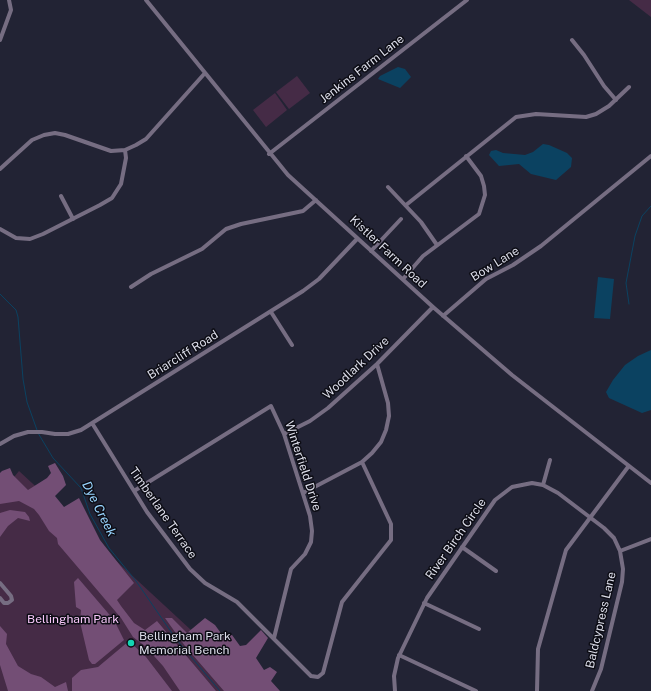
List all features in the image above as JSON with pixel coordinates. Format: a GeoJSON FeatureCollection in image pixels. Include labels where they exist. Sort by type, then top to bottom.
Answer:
{"type":"FeatureCollection","features":[{"type":"Feature","properties":{"kind":"street"},"geometry":{"type":"LineString","coordinates":[[0,40],[11,10],[9,0]]}},
{"type":"Feature","properties":{"kind":"street","name":"Kistler Farm Road"},"geometry":{"type":"LineString","coordinates":[[146,0],[269,154],[288,175],[443,316],[512,375],[628,467],[651,483]]}},
{"type":"Feature","properties":{"kind":"street","name":"Jenkins Farm Lane"},"geometry":{"type":"LineString","coordinates":[[269,154],[467,0]]}},
{"type":"Feature","properties":{"kind":"street"},"geometry":{"type":"LineString","coordinates":[[572,40],[588,60],[604,86],[616,100]]}},
{"type":"Feature","properties":{"kind":"street"},"geometry":{"type":"LineString","coordinates":[[0,169],[32,140],[44,135],[55,133],[111,151],[125,150],[146,139],[205,73]]}},
{"type":"Feature","properties":{"kind":"street"},"geometry":{"type":"LineString","coordinates":[[406,205],[466,156],[516,118],[536,114],[586,117],[602,112],[629,87]]}},
{"type":"Feature","properties":{"kind":"street"},"geometry":{"type":"LineString","coordinates":[[0,229],[16,238],[30,239],[73,219],[112,198],[118,191],[124,172],[126,158],[125,150]]}},
{"type":"Feature","properties":{"kind":"street"},"geometry":{"type":"LineString","coordinates":[[403,279],[415,263],[437,245],[474,219],[483,205],[485,195],[481,176],[466,156]]}},
{"type":"Feature","properties":{"kind":"street","name":"Bow Lane"},"geometry":{"type":"LineString","coordinates":[[443,316],[486,279],[513,266],[541,246],[651,156]]}},
{"type":"Feature","properties":{"kind":"street"},"geometry":{"type":"LineString","coordinates":[[388,187],[421,222],[437,245]]}},
{"type":"Feature","properties":{"kind":"street"},"geometry":{"type":"LineString","coordinates":[[61,196],[73,219]]}},
{"type":"Feature","properties":{"kind":"street"},"geometry":{"type":"LineString","coordinates":[[131,287],[151,274],[202,249],[226,229],[241,224],[304,211],[316,200]]}},
{"type":"Feature","properties":{"kind":"street"},"geometry":{"type":"LineString","coordinates":[[371,251],[401,220]]}},
{"type":"Feature","properties":{"kind":"street","name":"Briarcliff Road"},"geometry":{"type":"LineString","coordinates":[[0,444],[14,436],[28,432],[68,434],[81,430],[271,312],[319,279],[357,239]]}},
{"type":"Feature","properties":{"kind":"street","name":"Woodlark Drive"},"geometry":{"type":"LineString","coordinates":[[284,434],[310,421],[328,408],[377,364],[433,307]]}},
{"type":"Feature","properties":{"kind":"street"},"geometry":{"type":"LineString","coordinates":[[271,312],[292,345]]}},
{"type":"Feature","properties":{"kind":"street"},"geometry":{"type":"LineString","coordinates":[[303,493],[362,462],[372,453],[380,442],[386,430],[389,416],[388,403],[377,364]]}},
{"type":"Feature","properties":{"kind":"street","name":"Winterfield Drive"},"geometry":{"type":"LineString","coordinates":[[134,491],[271,406],[284,434],[310,516],[312,531],[311,542],[305,554],[291,569],[274,638]]}},
{"type":"Feature","properties":{"kind":"street","name":"Timberlane Terrace"},"geometry":{"type":"LineString","coordinates":[[92,423],[152,518],[190,569],[205,583],[236,602],[312,676],[318,677],[323,674],[342,602],[391,540],[391,524],[362,462]]}},
{"type":"Feature","properties":{"kind":"street"},"geometry":{"type":"LineString","coordinates":[[543,485],[550,460]]}},
{"type":"Feature","properties":{"kind":"street"},"geometry":{"type":"LineString","coordinates":[[537,691],[538,649],[563,558],[571,542],[628,467]]}},
{"type":"Feature","properties":{"kind":"street","name":"River Birch Circle"},"geometry":{"type":"LineString","coordinates":[[395,691],[394,670],[399,655],[424,603],[495,500],[503,493],[522,484],[543,485],[558,493],[589,518]]}},
{"type":"Feature","properties":{"kind":"street","name":"Baldcypress Lane"},"geometry":{"type":"LineString","coordinates":[[589,518],[610,533],[620,551],[623,569],[622,582],[601,669],[592,691]]}},
{"type":"Feature","properties":{"kind":"street"},"geometry":{"type":"LineString","coordinates":[[620,551],[651,539]]}},
{"type":"Feature","properties":{"kind":"street"},"geometry":{"type":"LineString","coordinates":[[462,547],[496,571]]}},
{"type":"Feature","properties":{"kind":"street"},"geometry":{"type":"LineString","coordinates":[[0,582],[11,596],[12,600],[8,603],[4,603],[0,598]]}},
{"type":"Feature","properties":{"kind":"street"},"geometry":{"type":"LineString","coordinates":[[424,603],[479,629]]}},
{"type":"Feature","properties":{"kind":"street"},"geometry":{"type":"LineString","coordinates":[[399,655],[476,691]]}},
{"type":"Feature","properties":{"kind":"green space"},"geometry":{"type":"Polygon","coordinates":[[[629,0],[651,0],[651,17],[629,0]]]}},
{"type":"Feature","properties":{"kind":"green space"},"geometry":{"type":"Polygon","coordinates":[[[297,76],[310,93],[289,109],[276,92],[297,76]]]}},
{"type":"Feature","properties":{"kind":"green space"},"geometry":{"type":"Polygon","coordinates":[[[275,93],[287,110],[266,127],[253,110],[275,93]]]}},
{"type":"Feature","properties":{"kind":"green space","name":"Bellingham Park"},"geometry":{"type":"Polygon","coordinates":[[[19,471],[257,691],[0,691],[0,494],[19,471]]]}},
{"type":"Feature","properties":{"kind":"shaded area"},"geometry":{"type":"Polygon","coordinates":[[[55,463],[63,476],[66,485],[55,496],[64,507],[79,498],[100,540],[134,583],[117,600],[121,606],[134,623],[145,630],[157,621],[216,691],[180,691],[163,666],[145,646],[133,637],[121,618],[58,544],[57,538],[49,531],[34,509],[19,501],[0,504],[0,473],[2,471],[10,468],[13,475],[28,490],[47,478],[51,473],[48,466],[55,463]]]}},
{"type":"Feature","properties":{"kind":"shaded area"},"geometry":{"type":"Polygon","coordinates":[[[10,510],[25,512],[30,521],[18,518],[8,526],[0,537],[0,513],[10,510]]]}},
{"type":"Feature","properties":{"kind":"shaded area"},"geometry":{"type":"Polygon","coordinates":[[[78,578],[114,620],[124,640],[95,664],[92,664],[89,660],[80,622],[81,610],[76,607],[74,582],[78,578]]]}},
{"type":"Feature","properties":{"kind":"shaded area"},"geometry":{"type":"Polygon","coordinates":[[[165,618],[172,618],[187,633],[205,618],[215,625],[223,636],[232,635],[240,646],[246,645],[261,630],[268,638],[256,658],[264,670],[270,667],[277,672],[271,681],[280,691],[224,691],[185,646],[165,618]]]}},
{"type":"Feature","properties":{"kind":"shaded area"},"geometry":{"type":"Polygon","coordinates":[[[0,626],[7,634],[6,644],[18,666],[31,674],[41,677],[55,687],[66,682],[68,691],[8,691],[0,665],[0,626]]]}},
{"type":"Feature","properties":{"kind":"shaded area"},"geometry":{"type":"Polygon","coordinates":[[[129,641],[146,657],[172,691],[72,691],[72,678],[81,670],[98,667],[129,641]]]}},
{"type":"Feature","properties":{"kind":"water"},"geometry":{"type":"Polygon","coordinates":[[[398,67],[405,69],[411,77],[400,88],[378,79],[380,76],[398,67]]]}},
{"type":"Feature","properties":{"kind":"water"},"geometry":{"type":"Polygon","coordinates":[[[543,144],[567,153],[572,158],[571,167],[556,180],[531,174],[519,164],[499,166],[489,155],[491,151],[496,150],[503,153],[525,155],[533,152],[543,144]]]}},
{"type":"Feature","properties":{"kind":"water"},"geometry":{"type":"Polygon","coordinates":[[[598,277],[614,279],[610,319],[594,318],[598,277]]]}},
{"type":"Feature","properties":{"kind":"water"},"geometry":{"type":"Polygon","coordinates":[[[651,350],[651,410],[642,413],[609,398],[606,392],[625,365],[638,356],[651,350]]]}},
{"type":"Feature","properties":{"kind":"waterway"},"geometry":{"type":"LineString","coordinates":[[629,304],[626,283],[635,236],[642,216],[651,206]]}},
{"type":"Feature","properties":{"kind":"waterway","name":"Dye Creek"},"geometry":{"type":"LineString","coordinates":[[0,294],[16,310],[18,317],[23,379],[27,402],[37,430]]}},
{"type":"Feature","properties":{"kind":"waterway","name":"Dye Creek"},"geometry":{"type":"LineString","coordinates":[[38,433],[53,458],[81,488],[90,514],[109,548],[136,581],[176,639],[220,691]]}},
{"type":"Feature","properties":{"kind":"place","name":"Bellingham Park Memorial Bench"},"geometry":{"type":"Point","coordinates":[131,643]}}]}
